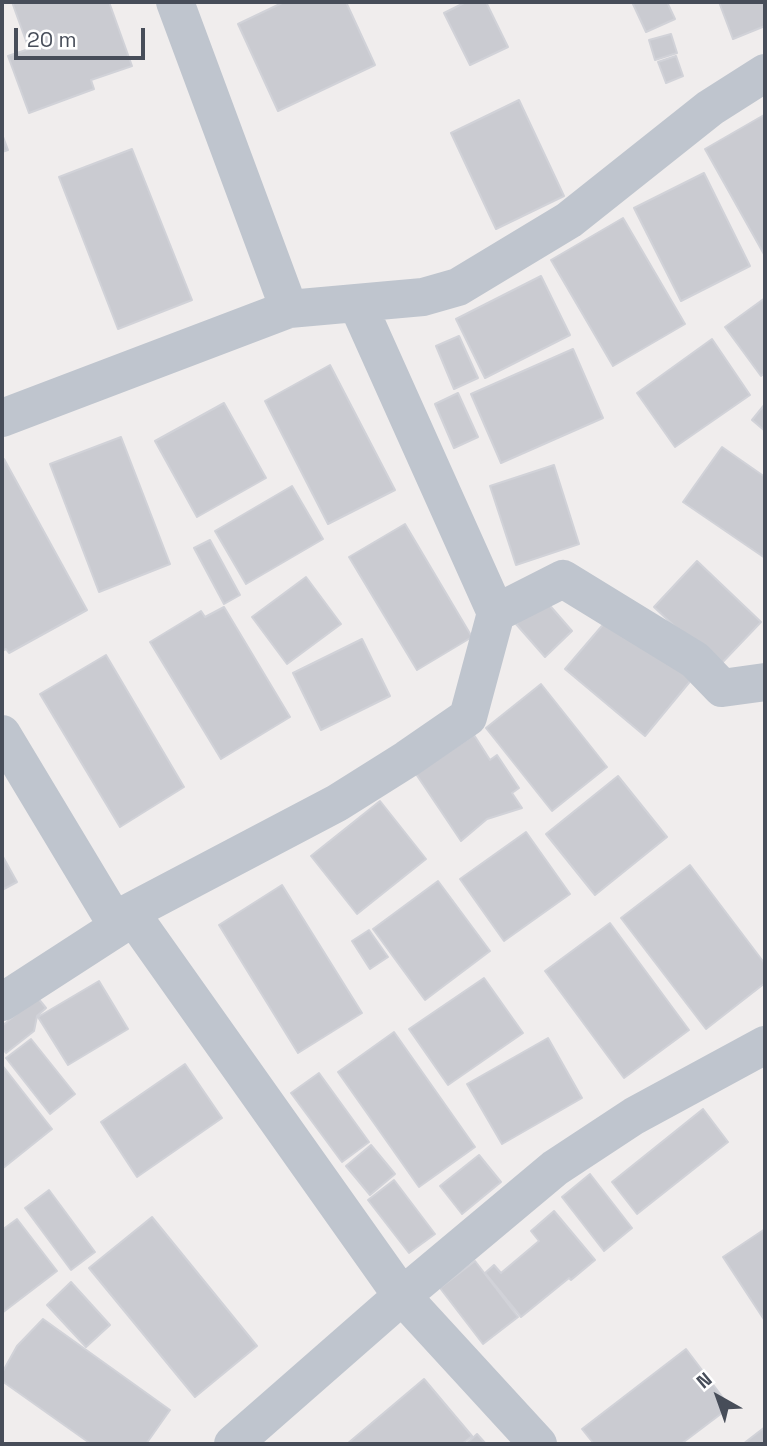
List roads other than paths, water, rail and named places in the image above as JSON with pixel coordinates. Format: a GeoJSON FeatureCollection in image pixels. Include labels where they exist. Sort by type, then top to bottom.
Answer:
{"type":"FeatureCollection","features":[{"type":"Feature","properties":{"kind":"street"},"geometry":{"type":"LineString","coordinates":[[175,2],[289,309]]}},
{"type":"Feature","properties":{"kind":"street"},"geometry":{"type":"LineString","coordinates":[[2,418],[289,309],[423,297],[458,287],[569,220],[710,108],[765,73]]}},
{"type":"Feature","properties":{"kind":"street"},"geometry":{"type":"LineString","coordinates":[[2,1002],[124,920],[337,803],[468,717],[496,613],[357,303]]}},
{"type":"Feature","properties":{"kind":"street"},"geometry":{"type":"LineString","coordinates":[[496,613],[563,579],[695,660],[722,688],[765,682]]}},
{"type":"Feature","properties":{"kind":"street"},"geometry":{"type":"LineString","coordinates":[[2,734],[124,920],[402,1296],[538,1444]]}},
{"type":"Feature","properties":{"kind":"street"},"geometry":{"type":"LineString","coordinates":[[233,1444],[402,1296],[555,1168],[635,1116],[765,1045]]}}]}
